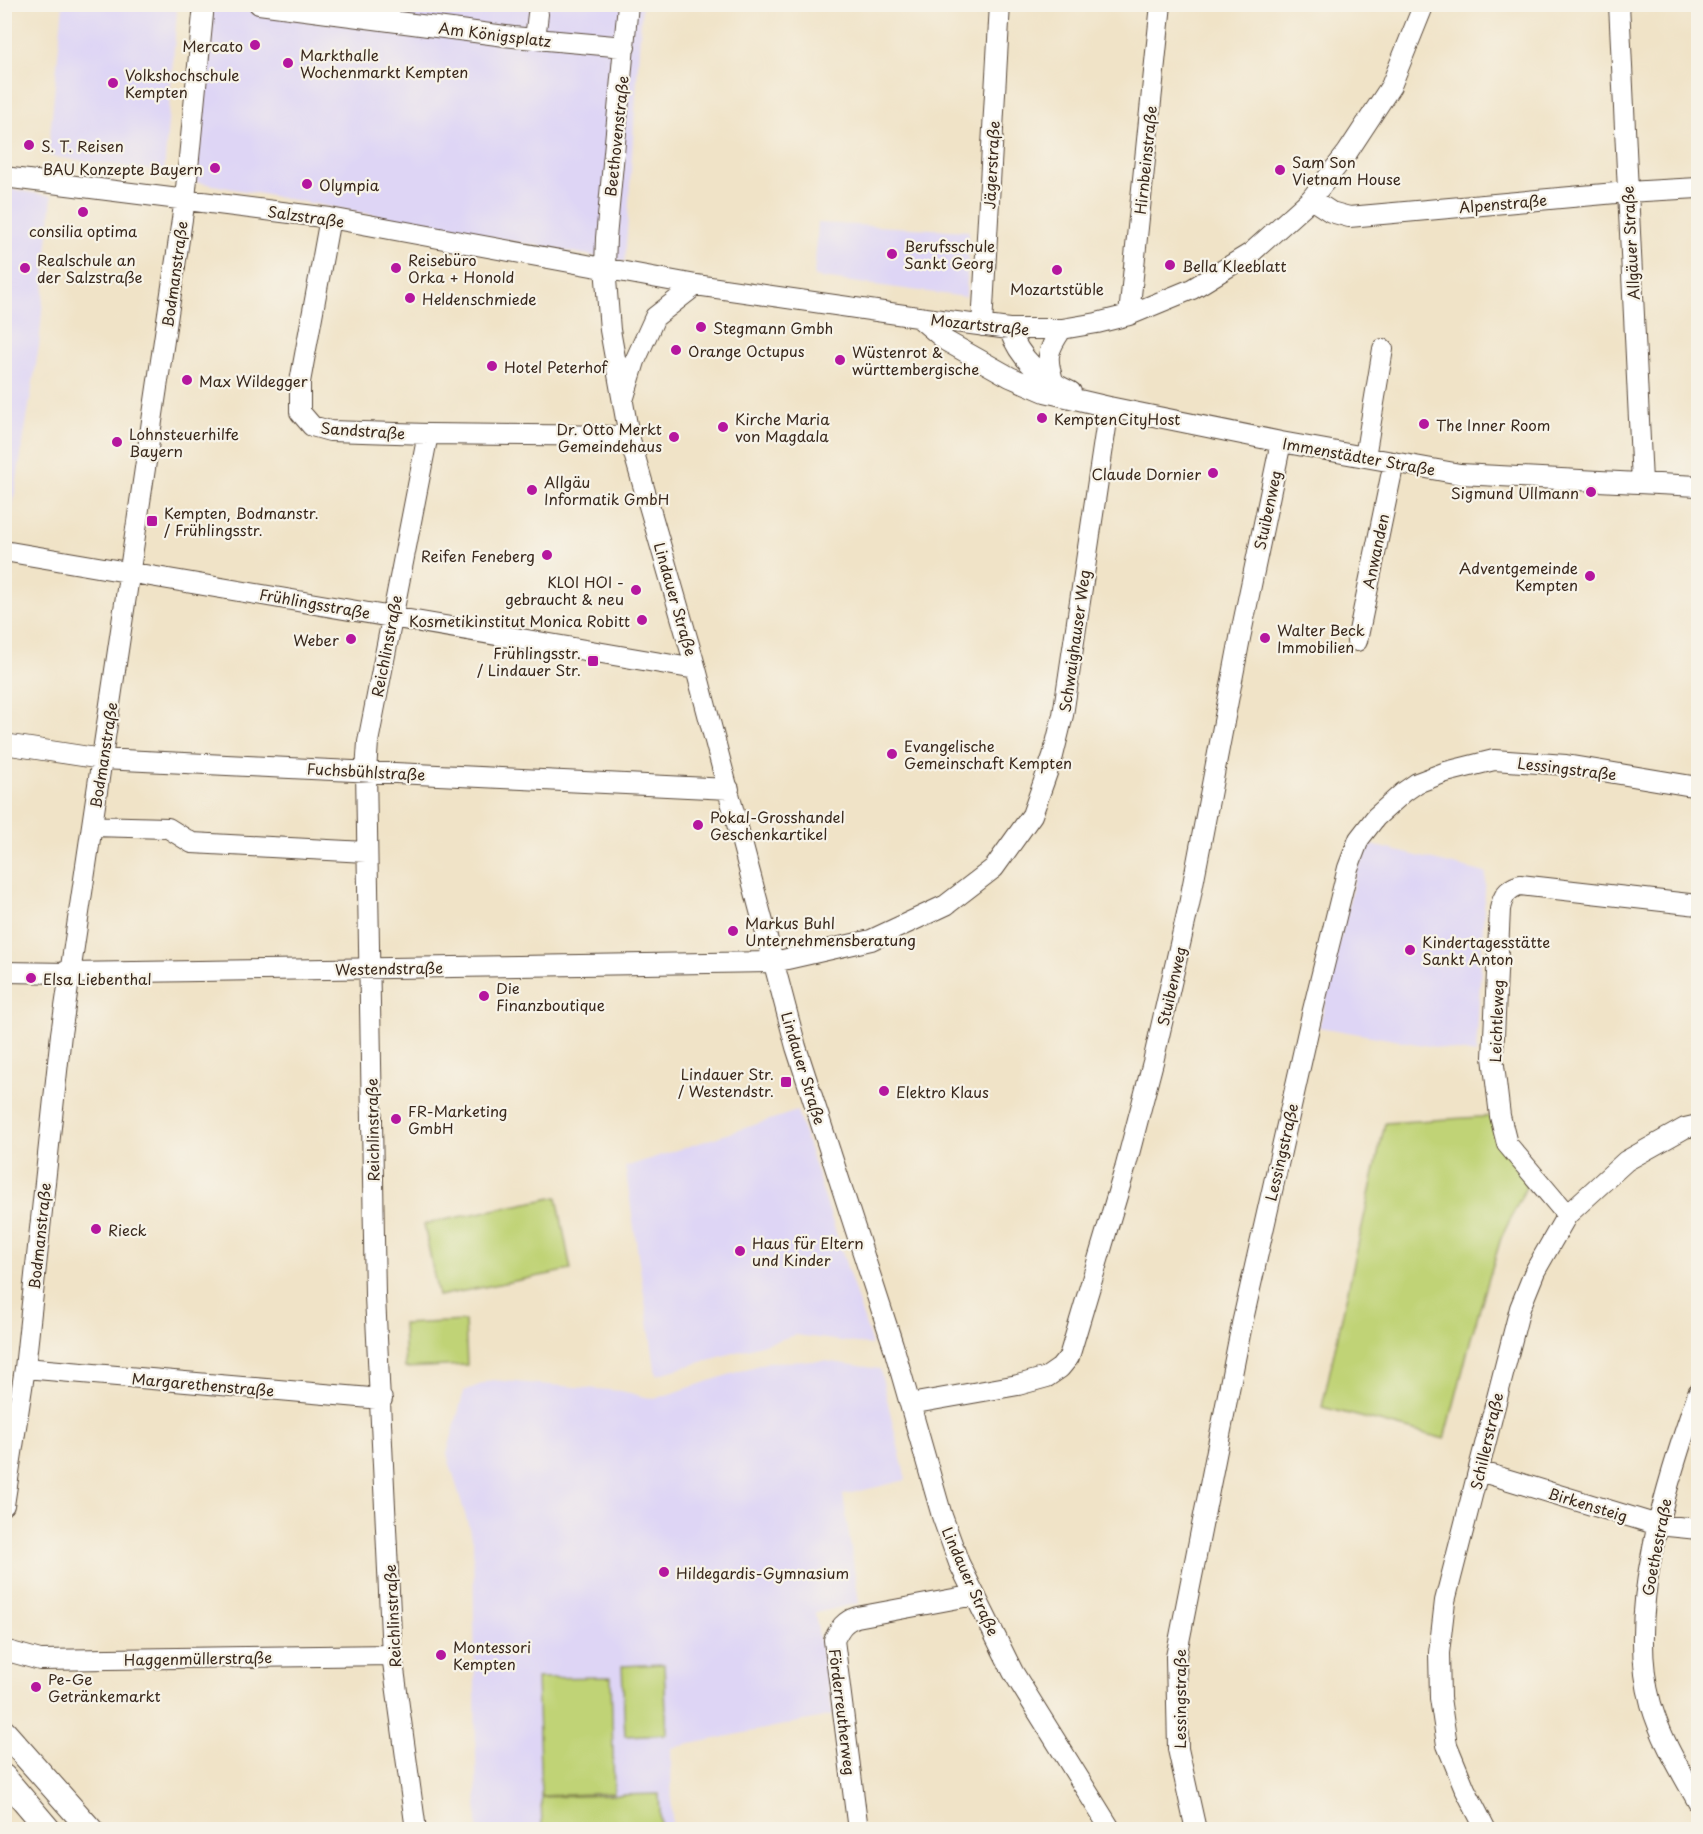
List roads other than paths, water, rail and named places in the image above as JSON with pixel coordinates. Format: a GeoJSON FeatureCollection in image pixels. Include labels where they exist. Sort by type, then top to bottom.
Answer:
{"type":"FeatureCollection","features":[{"type":"Feature","properties":{"kind":"main road"},"geometry":{"type":"LineString","coordinates":[[4,1732],[92,1830]]}},
{"type":"Feature","properties":{"kind":"main road"},"geometry":{"type":"LineString","coordinates":[[4,1777],[49,1830]]}},
{"type":"Feature","properties":{"kind":"street","name":"Bodmanstraße"},"geometry":{"type":"LineString","coordinates":[[4,1505],[25,1368],[69,974],[185,199],[204,4]]}},
{"type":"Feature","properties":{"kind":"street","name":"Am Königsplatz"},"geometry":{"type":"LineString","coordinates":[[259,4],[535,39],[625,47]]}},
{"type":"Feature","properties":{"kind":"street","name":"Beethovenstraße"},"geometry":{"type":"LineString","coordinates":[[605,267],[628,4]]}},
{"type":"Feature","properties":{"kind":"street","name":"Jägerstraße"},"geometry":{"type":"LineString","coordinates":[[982,326],[1000,4]]}},
{"type":"Feature","properties":{"kind":"street","name":"Hirnbeinstraße"},"geometry":{"type":"LineString","coordinates":[[1130,315],[1161,4]]}},
{"type":"Feature","properties":{"kind":"street","name":"Mozartstraße"},"geometry":{"type":"LineString","coordinates":[[605,267],[696,285],[1010,330],[1062,329],[1130,315],[1192,289],[1251,253],[1311,199],[1347,153],[1391,86],[1424,4]]}},
{"type":"Feature","properties":{"kind":"street","name":"Allgäuer Straße"},"geometry":{"type":"LineString","coordinates":[[1619,4],[1642,482]]}},
{"type":"Feature","properties":{"kind":"street"},"geometry":{"type":"LineString","coordinates":[[535,39],[538,14]]}},
{"type":"Feature","properties":{"kind":"street","name":"Salzstraße"},"geometry":{"type":"LineString","coordinates":[[4,177],[330,218],[479,247],[605,267]]}},
{"type":"Feature","properties":{"kind":"street","name":"Alpenstraße"},"geometry":{"type":"LineString","coordinates":[[1311,199],[1331,212],[1349,217],[1627,192],[1698,188]]}},
{"type":"Feature","properties":{"kind":"street","name":"Sandstraße"},"geometry":{"type":"LineString","coordinates":[[330,218],[300,382],[300,412],[312,426],[330,431],[629,436]]}},
{"type":"Feature","properties":{"kind":"street","name":"Lindauer Straße"},"geometry":{"type":"LineString","coordinates":[[605,267],[610,330],[629,436],[729,789],[796,1047],[889,1334],[942,1516],[959,1563],[1013,1672],[1111,1830]]}},
{"type":"Feature","properties":{"kind":"street"},"geometry":{"type":"LineString","coordinates":[[623,402],[634,361],[655,317],[696,285]]}},
{"type":"Feature","properties":{"kind":"street","name":"Immenstädter Straße"},"geometry":{"type":"LineString","coordinates":[[918,317],[946,341],[1010,377],[1045,392],[1102,405],[1281,442],[1460,474],[1698,486]]}},
{"type":"Feature","properties":{"kind":"street"},"geometry":{"type":"LineString","coordinates":[[1054,384],[1047,362],[1050,345],[1062,329]]}},
{"type":"Feature","properties":{"kind":"street","name":"Immenstädter Straße"},"geometry":{"type":"LineString","coordinates":[[1010,330],[1024,359],[1054,384],[1102,405]]}},
{"type":"Feature","properties":{"kind":"street"},"geometry":{"type":"LineString","coordinates":[[1365,456],[1383,349]]}},
{"type":"Feature","properties":{"kind":"street","name":"Schwaighauser Weg"},"geometry":{"type":"LineString","coordinates":[[774,962],[871,940],[946,905],[994,868],[1032,815],[1053,756],[1063,715],[1102,405]]}},
{"type":"Feature","properties":{"kind":"street","name":"Reichlinstraße"},"geometry":{"type":"LineString","coordinates":[[416,1830],[392,1655],[382,1399],[375,1296],[366,771],[368,742],[391,616],[428,434]]}},
{"type":"Feature","properties":{"kind":"street","name":"Stuibenweg"},"geometry":{"type":"LineString","coordinates":[[910,1404],[1028,1383],[1047,1377],[1060,1368],[1069,1357],[1125,1169],[1153,1062],[1189,905],[1240,638],[1281,442]]}},
{"type":"Feature","properties":{"kind":"street","name":"Anwanden"},"geometry":{"type":"LineString","coordinates":[[1357,641],[1394,462]]}},
{"type":"Feature","properties":{"kind":"street","name":"Frühlingsstraße"},"geometry":{"type":"LineString","coordinates":[[4,551],[696,669]]}},
{"type":"Feature","properties":{"kind":"street","name":"Fuchsbühlstraße"},"geometry":{"type":"LineString","coordinates":[[4,744],[102,759],[729,789]]}},
{"type":"Feature","properties":{"kind":"street","name":"Lessingstraße"},"geometry":{"type":"LineString","coordinates":[[1196,1830],[1178,1749],[1176,1657],[1247,1301],[1312,1014],[1348,868],[1359,839],[1376,817],[1404,792],[1418,783],[1446,772],[1494,760],[1566,765],[1698,787]]}},
{"type":"Feature","properties":{"kind":"street"},"geometry":{"type":"LineString","coordinates":[[92,826],[168,828],[192,843],[366,852]]}},
{"type":"Feature","properties":{"kind":"street","name":"Leichtleweg"},"geometry":{"type":"LineString","coordinates":[[1568,1215],[1507,1144],[1500,1116],[1494,1057],[1500,909],[1503,898],[1511,888],[1520,885],[1698,905]]}},
{"type":"Feature","properties":{"kind":"street","name":"Westendstraße"},"geometry":{"type":"LineString","coordinates":[[4,972],[69,974],[774,962]]}},
{"type":"Feature","properties":{"kind":"street","name":"Schillerstraße"},"geometry":{"type":"LineString","coordinates":[[1486,1830],[1465,1790],[1447,1745],[1440,1687],[1440,1653],[1445,1601],[1520,1308],[1535,1271],[1568,1215],[1626,1161],[1685,1128],[1698,1125]]}},
{"type":"Feature","properties":{"kind":"street","name":"Margarethenstraße"},"geometry":{"type":"LineString","coordinates":[[25,1368],[382,1399]]}},
{"type":"Feature","properties":{"kind":"street","name":"Goethestraße"},"geometry":{"type":"LineString","coordinates":[[1698,1393],[1658,1525],[1646,1582],[1643,1650],[1651,1703],[1668,1749],[1698,1802]]}},
{"type":"Feature","properties":{"kind":"street","name":"Birkensteig"},"geometry":{"type":"LineString","coordinates":[[1479,1471],[1658,1525],[1698,1529]]}},
{"type":"Feature","properties":{"kind":"street","name":"Förderreutherweg"},"geometry":{"type":"LineString","coordinates":[[858,1830],[834,1640],[841,1626],[857,1617],[975,1595]]}},
{"type":"Feature","properties":{"kind":"street","name":"Haggenmüllerstraße"},"geometry":{"type":"LineString","coordinates":[[4,1650],[40,1660],[392,1655]]}},
{"type":"Feature","properties":{"kind":"place","name":"Mercato"},"geometry":{"type":"Point","coordinates":[255,45]}},
{"type":"Feature","properties":{"kind":"place","name":"Markthalle Wochenmarkt Kempten"},"geometry":{"type":"Point","coordinates":[288,63]}},
{"type":"Feature","properties":{"kind":"place","name":"Volkshochschule Kempten"},"geometry":{"type":"Point","coordinates":[113,83]}},
{"type":"Feature","properties":{"kind":"place","name":"S. T. Reisen"},"geometry":{"type":"Point","coordinates":[29,145]}},
{"type":"Feature","properties":{"kind":"place","name":"BAU Konzepte Bayern"},"geometry":{"type":"Point","coordinates":[215,168]}},
{"type":"Feature","properties":{"kind":"place","name":"Sam Son Vietnam House"},"geometry":{"type":"Point","coordinates":[1280,170]}},
{"type":"Feature","properties":{"kind":"place","name":"Olympia"},"geometry":{"type":"Point","coordinates":[307,184]}},
{"type":"Feature","properties":{"kind":"place","name":"consilia optima"},"geometry":{"type":"Point","coordinates":[83,212]}},
{"type":"Feature","properties":{"kind":"place","name":"Berufsschule Sankt Georg"},"geometry":{"type":"Point","coordinates":[892,254]}},
{"type":"Feature","properties":{"kind":"place","name":"Bella Kleeblatt"},"geometry":{"type":"Point","coordinates":[1170,265]}},
{"type":"Feature","properties":{"kind":"place","name":"Realschule an der Salzstraße"},"geometry":{"type":"Point","coordinates":[25,268]}},
{"type":"Feature","properties":{"kind":"place","name":"Reisebüro Orka + Honold"},"geometry":{"type":"Point","coordinates":[396,268]}},
{"type":"Feature","properties":{"kind":"place","name":"Mozartstüble"},"geometry":{"type":"Point","coordinates":[1057,270]}},
{"type":"Feature","properties":{"kind":"place","name":"Heldenschmiede"},"geometry":{"type":"Point","coordinates":[410,298]}},
{"type":"Feature","properties":{"kind":"place","name":"Stegmann Gmbh"},"geometry":{"type":"Point","coordinates":[701,327]}},
{"type":"Feature","properties":{"kind":"place","name":"Orange Octupus"},"geometry":{"type":"Point","coordinates":[676,350]}},
{"type":"Feature","properties":{"kind":"place","name":"Wüstenrot & württembergische"},"geometry":{"type":"Point","coordinates":[840,360]}},
{"type":"Feature","properties":{"kind":"place","name":"Hotel Peterhof"},"geometry":{"type":"Point","coordinates":[492,366]}},
{"type":"Feature","properties":{"kind":"place","name":"Max Wildegger"},"geometry":{"type":"Point","coordinates":[187,380]}},
{"type":"Feature","properties":{"kind":"place","name":"KemptenCityHost"},"geometry":{"type":"Point","coordinates":[1042,418]}},
{"type":"Feature","properties":{"kind":"place","name":"The Inner Room"},"geometry":{"type":"Point","coordinates":[1424,424]}},
{"type":"Feature","properties":{"kind":"place","name":"Kirche Maria von Magdala"},"geometry":{"type":"Point","coordinates":[723,427]}},
{"type":"Feature","properties":{"kind":"place","name":"Dr. Otto Merkt Gemeindehaus"},"geometry":{"type":"Point","coordinates":[674,437]}},
{"type":"Feature","properties":{"kind":"place","name":"Lohnsteuerhilfe Bayern"},"geometry":{"type":"Point","coordinates":[117,442]}},
{"type":"Feature","properties":{"kind":"place","name":"Claude Dornier"},"geometry":{"type":"Point","coordinates":[1213,473]}},
{"type":"Feature","properties":{"kind":"place","name":"Allgäu Informatik GmbH"},"geometry":{"type":"Point","coordinates":[532,490]}},
{"type":"Feature","properties":{"kind":"place","name":"Sigmund Ullmann"},"geometry":{"type":"Point","coordinates":[1591,492]}},
{"type":"Feature","properties":{"kind":"place","name":"Kempten, Bodmanstr. / Frühlingsstr."},"geometry":{"type":"Point","coordinates":[152,521]}},
{"type":"Feature","properties":{"kind":"place","name":"Reifen Feneberg"},"geometry":{"type":"Point","coordinates":[547,555]}},
{"type":"Feature","properties":{"kind":"place","name":"Adventgemeinde Kempten"},"geometry":{"type":"Point","coordinates":[1590,576]}},
{"type":"Feature","properties":{"kind":"place","name":"KLOI HOI - gebraucht & neu"},"geometry":{"type":"Point","coordinates":[636,590]}},
{"type":"Feature","properties":{"kind":"place","name":"Kosmetikinstitut Monica Robitt"},"geometry":{"type":"Point","coordinates":[642,620]}},
{"type":"Feature","properties":{"kind":"place","name":"Walter Beck Immobilien"},"geometry":{"type":"Point","coordinates":[1265,638]}},
{"type":"Feature","properties":{"kind":"place","name":"Weber"},"geometry":{"type":"Point","coordinates":[351,639]}},
{"type":"Feature","properties":{"kind":"place","name":"Frühlingsstr. / Lindauer Str."},"geometry":{"type":"Point","coordinates":[593,661]}},
{"type":"Feature","properties":{"kind":"place","name":"Evangelische Gemeinschaft Kempten"},"geometry":{"type":"Point","coordinates":[892,754]}},
{"type":"Feature","properties":{"kind":"place","name":"Pokal-Grosshandel Geschenkartikel"},"geometry":{"type":"Point","coordinates":[698,825]}},
{"type":"Feature","properties":{"kind":"place","name":"Markus Buhl Unternehmensberatung"},"geometry":{"type":"Point","coordinates":[733,931]}},
{"type":"Feature","properties":{"kind":"place","name":"Kindertagesstätte Sankt Anton"},"geometry":{"type":"Point","coordinates":[1410,950]}},
{"type":"Feature","properties":{"kind":"place","name":"Elsa Liebenthal"},"geometry":{"type":"Point","coordinates":[31,978]}},
{"type":"Feature","properties":{"kind":"place","name":"Die Finanzboutique"},"geometry":{"type":"Point","coordinates":[484,996]}},
{"type":"Feature","properties":{"kind":"place","name":"Lindauer Str. / Westendstr."},"geometry":{"type":"Point","coordinates":[786,1082]}},
{"type":"Feature","properties":{"kind":"place","name":"Elektro Klaus"},"geometry":{"type":"Point","coordinates":[884,1091]}},
{"type":"Feature","properties":{"kind":"place","name":"FR-Marketing GmbH"},"geometry":{"type":"Point","coordinates":[396,1119]}},
{"type":"Feature","properties":{"kind":"place","name":"Rieck"},"geometry":{"type":"Point","coordinates":[96,1229]}},
{"type":"Feature","properties":{"kind":"place","name":"Haus für Eltern und Kinder"},"geometry":{"type":"Point","coordinates":[740,1251]}},
{"type":"Feature","properties":{"kind":"place","name":"Hildegardis-Gymnasium"},"geometry":{"type":"Point","coordinates":[664,1572]}},
{"type":"Feature","properties":{"kind":"place","name":"Montessori Kempten"},"geometry":{"type":"Point","coordinates":[441,1655]}},
{"type":"Feature","properties":{"kind":"place","name":"Pe-Ge Getränkemarkt"},"geometry":{"type":"Point","coordinates":[36,1687]}}]}
